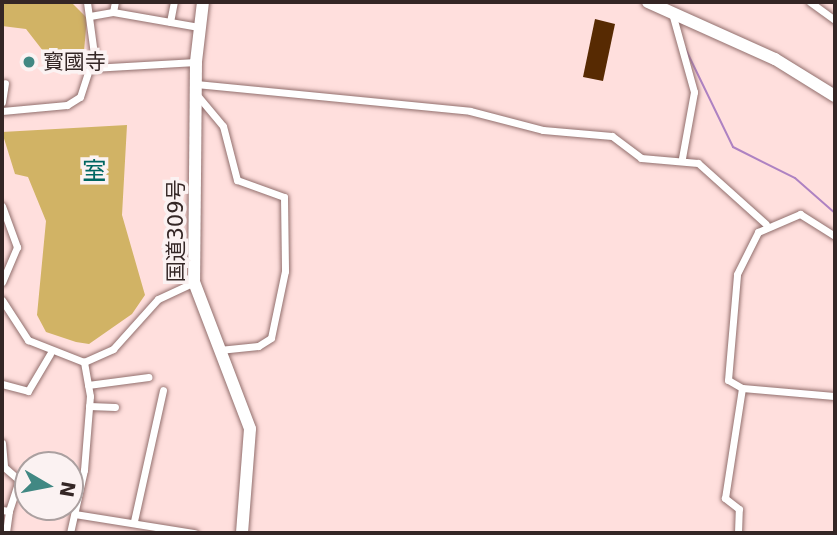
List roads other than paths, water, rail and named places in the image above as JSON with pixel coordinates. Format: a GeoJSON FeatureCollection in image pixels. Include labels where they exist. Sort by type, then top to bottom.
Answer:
{"type":"FeatureCollection","features":[{"type":"Feature","properties":{"kind":"highway","name":"国道309号"},"geometry":{"type":"LineString","coordinates":[[203,2],[196,62],[194,282],[218,351],[250,429],[242,533]]}},
{"type":"Feature","properties":{"kind":"highway"},"geometry":{"type":"LineString","coordinates":[[648,2],[775,59],[835,96]]}},
{"type":"Feature","properties":{"kind":"street"},"geometry":{"type":"LineString","coordinates":[[2,111],[74,103],[92,68],[87,2]]}},
{"type":"Feature","properties":{"kind":"street"},"geometry":{"type":"LineString","coordinates":[[113,12],[115,2]]}},
{"type":"Feature","properties":{"kind":"street"},"geometry":{"type":"LineString","coordinates":[[170,22],[174,2]]}},
{"type":"Feature","properties":{"kind":"street"},"geometry":{"type":"LineString","coordinates":[[810,2],[835,20]]}},
{"type":"Feature","properties":{"kind":"street"},"geometry":{"type":"LineString","coordinates":[[90,16],[113,12],[199,27]]}},
{"type":"Feature","properties":{"kind":"street"},"geometry":{"type":"LineString","coordinates":[[672,13],[694,92],[682,158]]}},
{"type":"Feature","properties":{"kind":"street"},"geometry":{"type":"LineString","coordinates":[[92,68],[196,62]]}},
{"type":"Feature","properties":{"kind":"street"},"geometry":{"type":"LineString","coordinates":[[2,102],[5,83]]}},
{"type":"Feature","properties":{"kind":"street"},"geometry":{"type":"LineString","coordinates":[[196,89],[470,111],[543,130],[612,136],[640,158],[682,158],[710,173],[728,195],[766,224]]}},
{"type":"Feature","properties":{"kind":"street"},"geometry":{"type":"LineString","coordinates":[[196,89],[223,125],[237,180],[284,197],[285,271],[271,338],[258,346],[218,351]]}},
{"type":"Feature","properties":{"kind":"street"},"geometry":{"type":"LineString","coordinates":[[2,206],[16,247],[12,266],[2,282]]}},
{"type":"Feature","properties":{"kind":"street"},"geometry":{"type":"LineString","coordinates":[[834,396],[742,388],[728,380],[734,296],[740,262],[766,224],[800,214],[835,236]]}},
{"type":"Feature","properties":{"kind":"street"},"geometry":{"type":"LineString","coordinates":[[2,268],[12,266]]}},
{"type":"Feature","properties":{"kind":"street"},"geometry":{"type":"LineString","coordinates":[[2,300],[19,332],[50,354],[84,362],[113,349],[158,299],[194,282]]}},
{"type":"Feature","properties":{"kind":"street"},"geometry":{"type":"LineString","coordinates":[[2,384],[28,391],[50,354]]}},
{"type":"Feature","properties":{"kind":"street"},"geometry":{"type":"LineString","coordinates":[[83,451],[89,406],[84,362]]}},
{"type":"Feature","properties":{"kind":"street"},"geometry":{"type":"LineString","coordinates":[[88,385],[148,377]]}},
{"type":"Feature","properties":{"kind":"street"},"geometry":{"type":"LineString","coordinates":[[738,533],[739,509],[725,498],[742,388]]}},
{"type":"Feature","properties":{"kind":"street"},"geometry":{"type":"LineString","coordinates":[[134,521],[163,390]]}},
{"type":"Feature","properties":{"kind":"street"},"geometry":{"type":"LineString","coordinates":[[89,406],[116,408]]}},
{"type":"Feature","properties":{"kind":"street"},"geometry":{"type":"LineString","coordinates":[[2,443],[4,467],[19,480],[5,510],[6,533]]}},
{"type":"Feature","properties":{"kind":"street"},"geometry":{"type":"LineString","coordinates":[[84,515],[134,521],[194,533]]}},
{"type":"Feature","properties":{"kind":"waterway"},"geometry":{"type":"LineString","coordinates":[[685,48],[733,147],[795,178],[835,213]]}},
{"type":"Feature","properties":{"kind":"place","name":"寳國寺"},"geometry":{"type":"Point","coordinates":[29,62]}},
{"type":"Feature","properties":{"kind":"district","name":"室"},"geometry":{"type":"Point","coordinates":[94,172]}}]}
